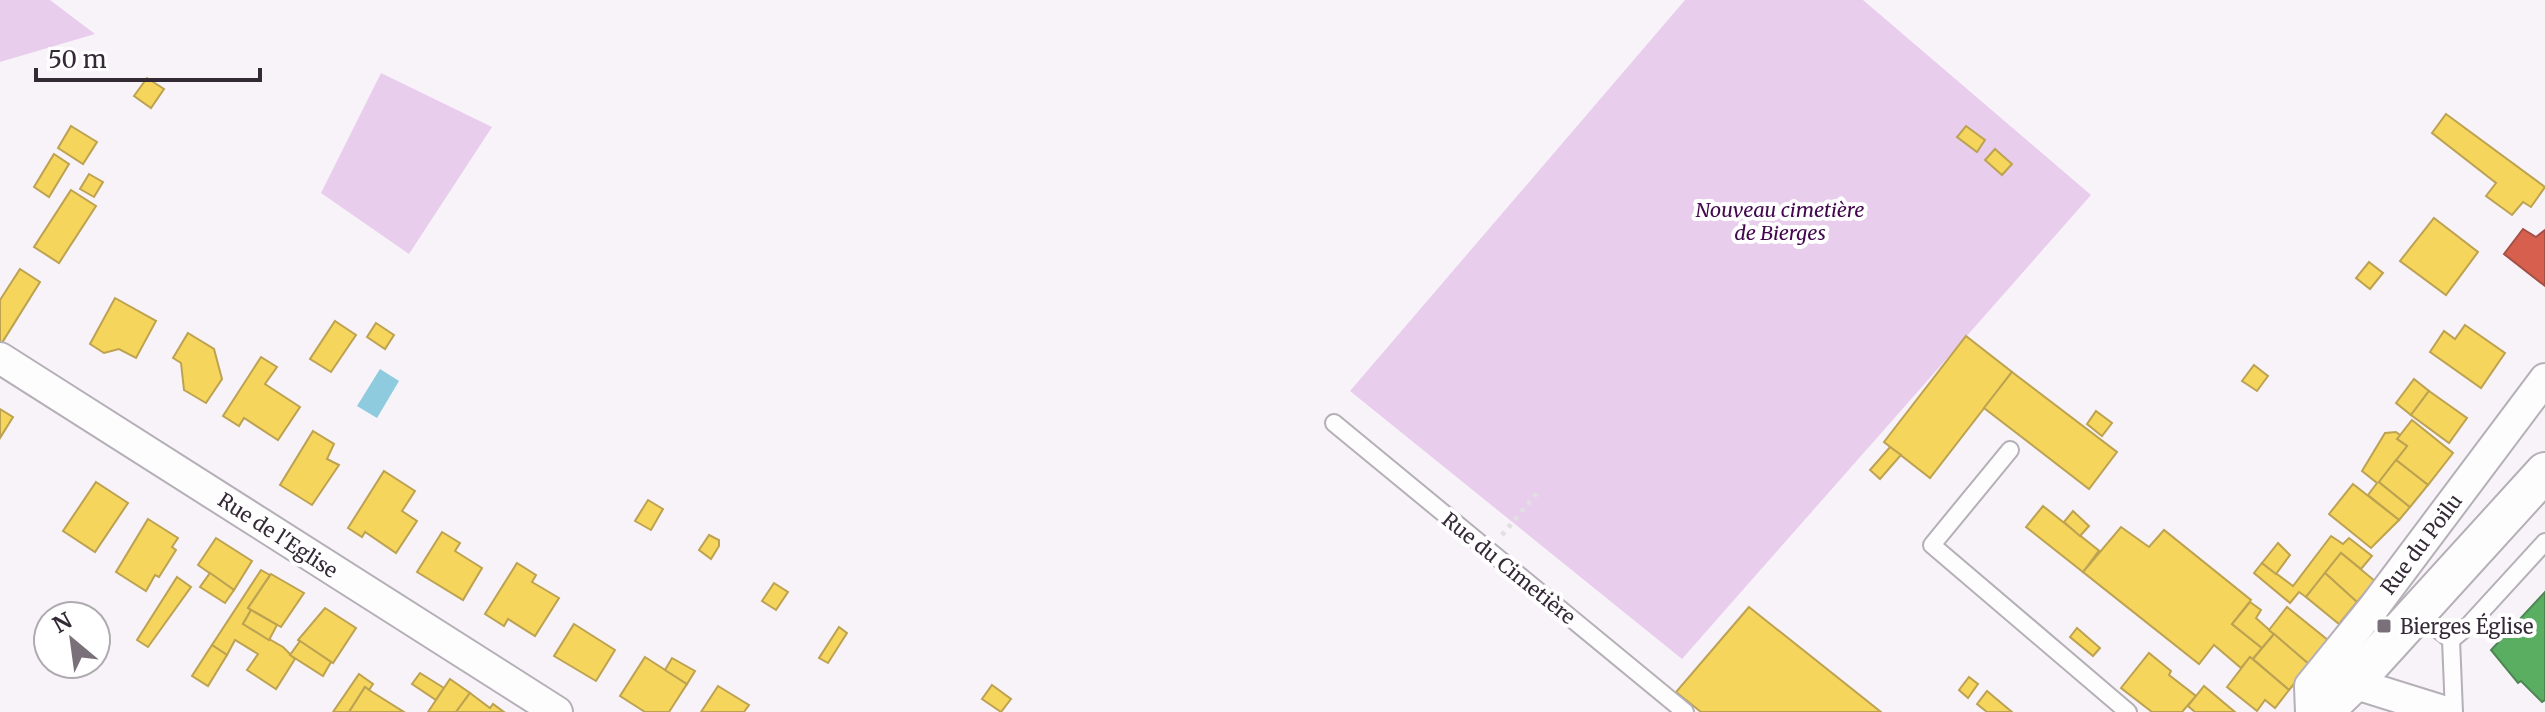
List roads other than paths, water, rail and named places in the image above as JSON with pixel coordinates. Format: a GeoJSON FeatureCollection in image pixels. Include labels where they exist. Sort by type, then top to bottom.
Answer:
{"type":"FeatureCollection","features":[{"type":"Feature","properties":{"kind":"street","name":"Rue de l'Eglise"},"geometry":{"type":"LineString","coordinates":[[0,358],[557,712]]}},
{"type":"Feature","properties":{"kind":"street","name":"Rue du Poilu"},"geometry":{"type":"LineString","coordinates":[[2311,712],[2310,686],[2374,607],[2545,379]]}},
{"type":"Feature","properties":{"kind":"street"},"geometry":{"type":"LineString","coordinates":[[2323,712],[2545,472]]}},
{"type":"Feature","properties":{"kind":"street"},"geometry":{"type":"LineString","coordinates":[[2353,683],[2446,712]]}},
{"type":"Feature","properties":{"kind":"lane","name":"Rue du Cimetière"},"geometry":{"type":"LineString","coordinates":[[1334,423],[1685,712]]}},
{"type":"Feature","properties":{"kind":"lane"},"geometry":{"type":"LineString","coordinates":[[2010,450],[1932,545],[2128,712]]}},
{"type":"Feature","properties":{"kind":"lane"},"geometry":{"type":"LineString","coordinates":[[2451,640],[2469,625],[2545,542]]}},
{"type":"Feature","properties":{"kind":"lane"},"geometry":{"type":"LineString","coordinates":[[2417,613],[2451,640],[2454,712]]}},
{"type":"Feature","properties":{"kind":"water"},"geometry":{"type":"Polygon","coordinates":[[[380,369],[399,381],[377,418],[357,406],[380,369]]]}},
{"type":"Feature","properties":{"kind":"place","name":"Bierges Église"},"geometry":{"type":"Point","coordinates":[2384,626]}},
{"type":"Feature","properties":{"kind":"park label","name":"Nouveau cimetière de Bierges"},"geometry":{"type":"Point","coordinates":[1780,220]}}]}
